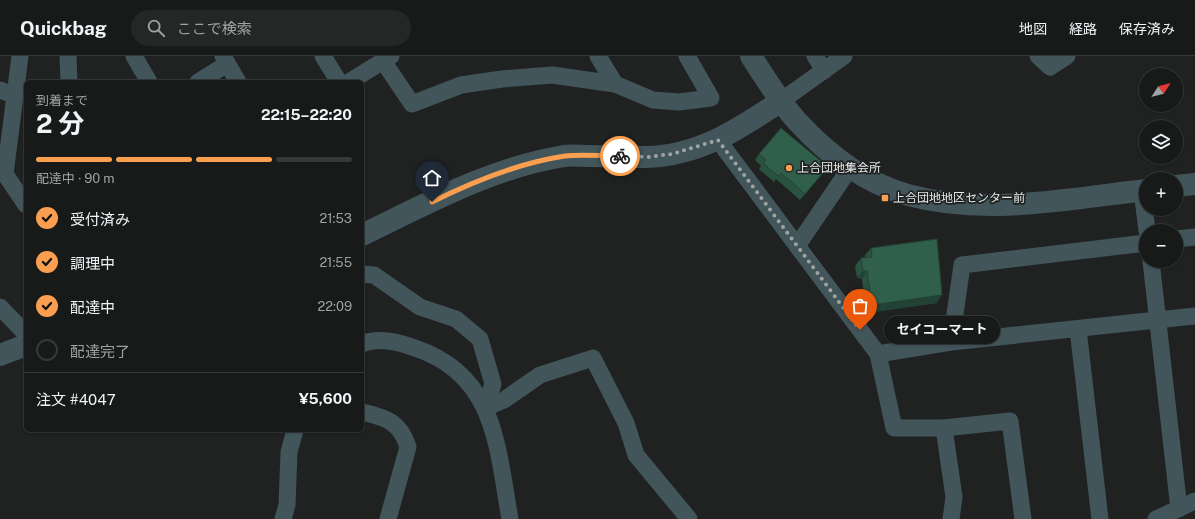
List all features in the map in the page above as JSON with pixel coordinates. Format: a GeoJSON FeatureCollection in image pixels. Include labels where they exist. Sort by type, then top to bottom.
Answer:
{"type":"FeatureCollection","features":[{"type":"Feature","properties":{"kind":"street"},"geometry":{"type":"LineString","coordinates":[[20,56],[16,96],[3,173],[24,202]]}},
{"type":"Feature","properties":{"kind":"street"},"geometry":{"type":"LineString","coordinates":[[68,56],[69,80]]}},
{"type":"Feature","properties":{"kind":"street"},"geometry":{"type":"LineString","coordinates":[[134,56],[148,80]]}},
{"type":"Feature","properties":{"kind":"street"},"geometry":{"type":"LineString","coordinates":[[323,56],[338,80]]}},
{"type":"Feature","properties":{"kind":"street"},"geometry":{"type":"LineString","coordinates":[[598,56],[615,84]]}},
{"type":"Feature","properties":{"kind":"street"},"geometry":{"type":"LineString","coordinates":[[352,80],[387,58],[412,104],[461,85],[502,78],[552,75],[615,84],[653,100],[679,102],[711,98],[687,56]]}},
{"type":"Feature","properties":{"kind":"street"},"geometry":{"type":"LineString","coordinates":[[751,56],[781,101],[796,120],[821,145],[850,168],[877,183],[908,195],[944,202],[976,205],[1005,205],[1029,204],[1139,191]]}},
{"type":"Feature","properties":{"kind":"street"},"geometry":{"type":"LineString","coordinates":[[815,56],[824,71]]}},
{"type":"Feature","properties":{"kind":"street"},"geometry":{"type":"LineString","coordinates":[[364,234],[473,182],[520,166],[566,156],[648,157],[672,154],[718,140],[750,122],[844,56]]}},
{"type":"Feature","properties":{"kind":"street"},"geometry":{"type":"LineString","coordinates":[[1038,56],[1050,67],[1067,56]]}},
{"type":"Feature","properties":{"kind":"street"},"geometry":{"type":"LineString","coordinates":[[200,80],[225,60],[237,80]]}},
{"type":"Feature","properties":{"kind":"street"},"geometry":{"type":"LineString","coordinates":[[0,90],[16,96]]}},
{"type":"Feature","properties":{"kind":"street"},"geometry":{"type":"LineString","coordinates":[[718,140],[878,354],[894,428],[944,428],[1010,421],[1023,519]]}},
{"type":"Feature","properties":{"kind":"street"},"geometry":{"type":"LineString","coordinates":[[797,246],[850,168]]}},
{"type":"Feature","properties":{"kind":"street"},"geometry":{"type":"LineString","coordinates":[[1183,185],[1195,184]]}},
{"type":"Feature","properties":{"kind":"street"},"geometry":{"type":"LineString","coordinates":[[1183,238],[1195,237]]}},
{"type":"Feature","properties":{"kind":"street"},"geometry":{"type":"LineString","coordinates":[[951,342],[962,265],[1139,244]]}},
{"type":"Feature","properties":{"kind":"street"},"geometry":{"type":"LineString","coordinates":[[1152,268],[1179,509]]}},
{"type":"Feature","properties":{"kind":"street"},"geometry":{"type":"LineString","coordinates":[[364,274],[374,275],[420,307],[456,319],[480,338],[493,384],[486,408]]}},
{"type":"Feature","properties":{"kind":"street"},"geometry":{"type":"LineString","coordinates":[[0,307],[24,332]]}},
{"type":"Feature","properties":{"kind":"street"},"geometry":{"type":"LineString","coordinates":[[878,354],[951,342],[1195,316]]}},
{"type":"Feature","properties":{"kind":"street"},"geometry":{"type":"LineString","coordinates":[[1078,329],[1100,519]]}},
{"type":"Feature","properties":{"kind":"street"},"geometry":{"type":"LineString","coordinates":[[364,344],[383,341],[404,344],[442,358],[460,372],[475,390],[486,408],[494,434],[510,519]]}},
{"type":"Feature","properties":{"kind":"street"},"geometry":{"type":"LineString","coordinates":[[0,355],[24,346]]}},
{"type":"Feature","properties":{"kind":"street"},"geometry":{"type":"LineString","coordinates":[[486,408],[504,400],[540,375],[593,358],[626,423],[636,455],[689,519]]}},
{"type":"Feature","properties":{"kind":"street"},"geometry":{"type":"LineString","coordinates":[[364,412],[382,417],[392,422],[405,436],[408,447],[388,519]]}},
{"type":"Feature","properties":{"kind":"street"},"geometry":{"type":"LineString","coordinates":[[944,428],[954,497],[951,519]]}},
{"type":"Feature","properties":{"kind":"street"},"geometry":{"type":"LineString","coordinates":[[282,519],[287,505],[289,452],[294,432]]}},
{"type":"Feature","properties":{"kind":"street"},"geometry":{"type":"LineString","coordinates":[[1156,519],[1195,501]]}},
{"type":"Feature","properties":{"kind":"building","name":"上合団地集会所"},"geometry":{"type":"Polygon","coordinates":[[[781,128],[828,167],[805,194],[781,173],[778,176],[763,163],[766,160],[759,154],[781,128]]]}},
{"type":"Feature","properties":{"kind":"building"},"geometry":{"type":"Polygon","coordinates":[[[937,239],[942,295],[872,305],[867,271],[863,271],[861,258],[872,257],[871,248],[937,239]]]}},
{"type":"Feature","properties":{"kind":"way so far"},"geometry":{"type":"LineString","coordinates":[[620,156],[648,157],[672,154],[693,149],[718,140],[860,330]]}},
{"type":"Feature","properties":{"kind":"place","name":"上合団地集会所"},"geometry":{"type":"Point","coordinates":[789,168]}},
{"type":"Feature","properties":{"kind":"place","name":"上合団地地区センター前"},"geometry":{"type":"Point","coordinates":[885,198]}},
{"type":"Feature","properties":{"kind":"place","name":"セイコーマート"},"geometry":{"type":"Point","coordinates":[860,330]}},
{"type":"Feature","properties":{"kind":"route"},"geometry":{"type":"LineString","coordinates":[[432,202],[473,182],[520,166],[566,156],[620,156]]}}]}
